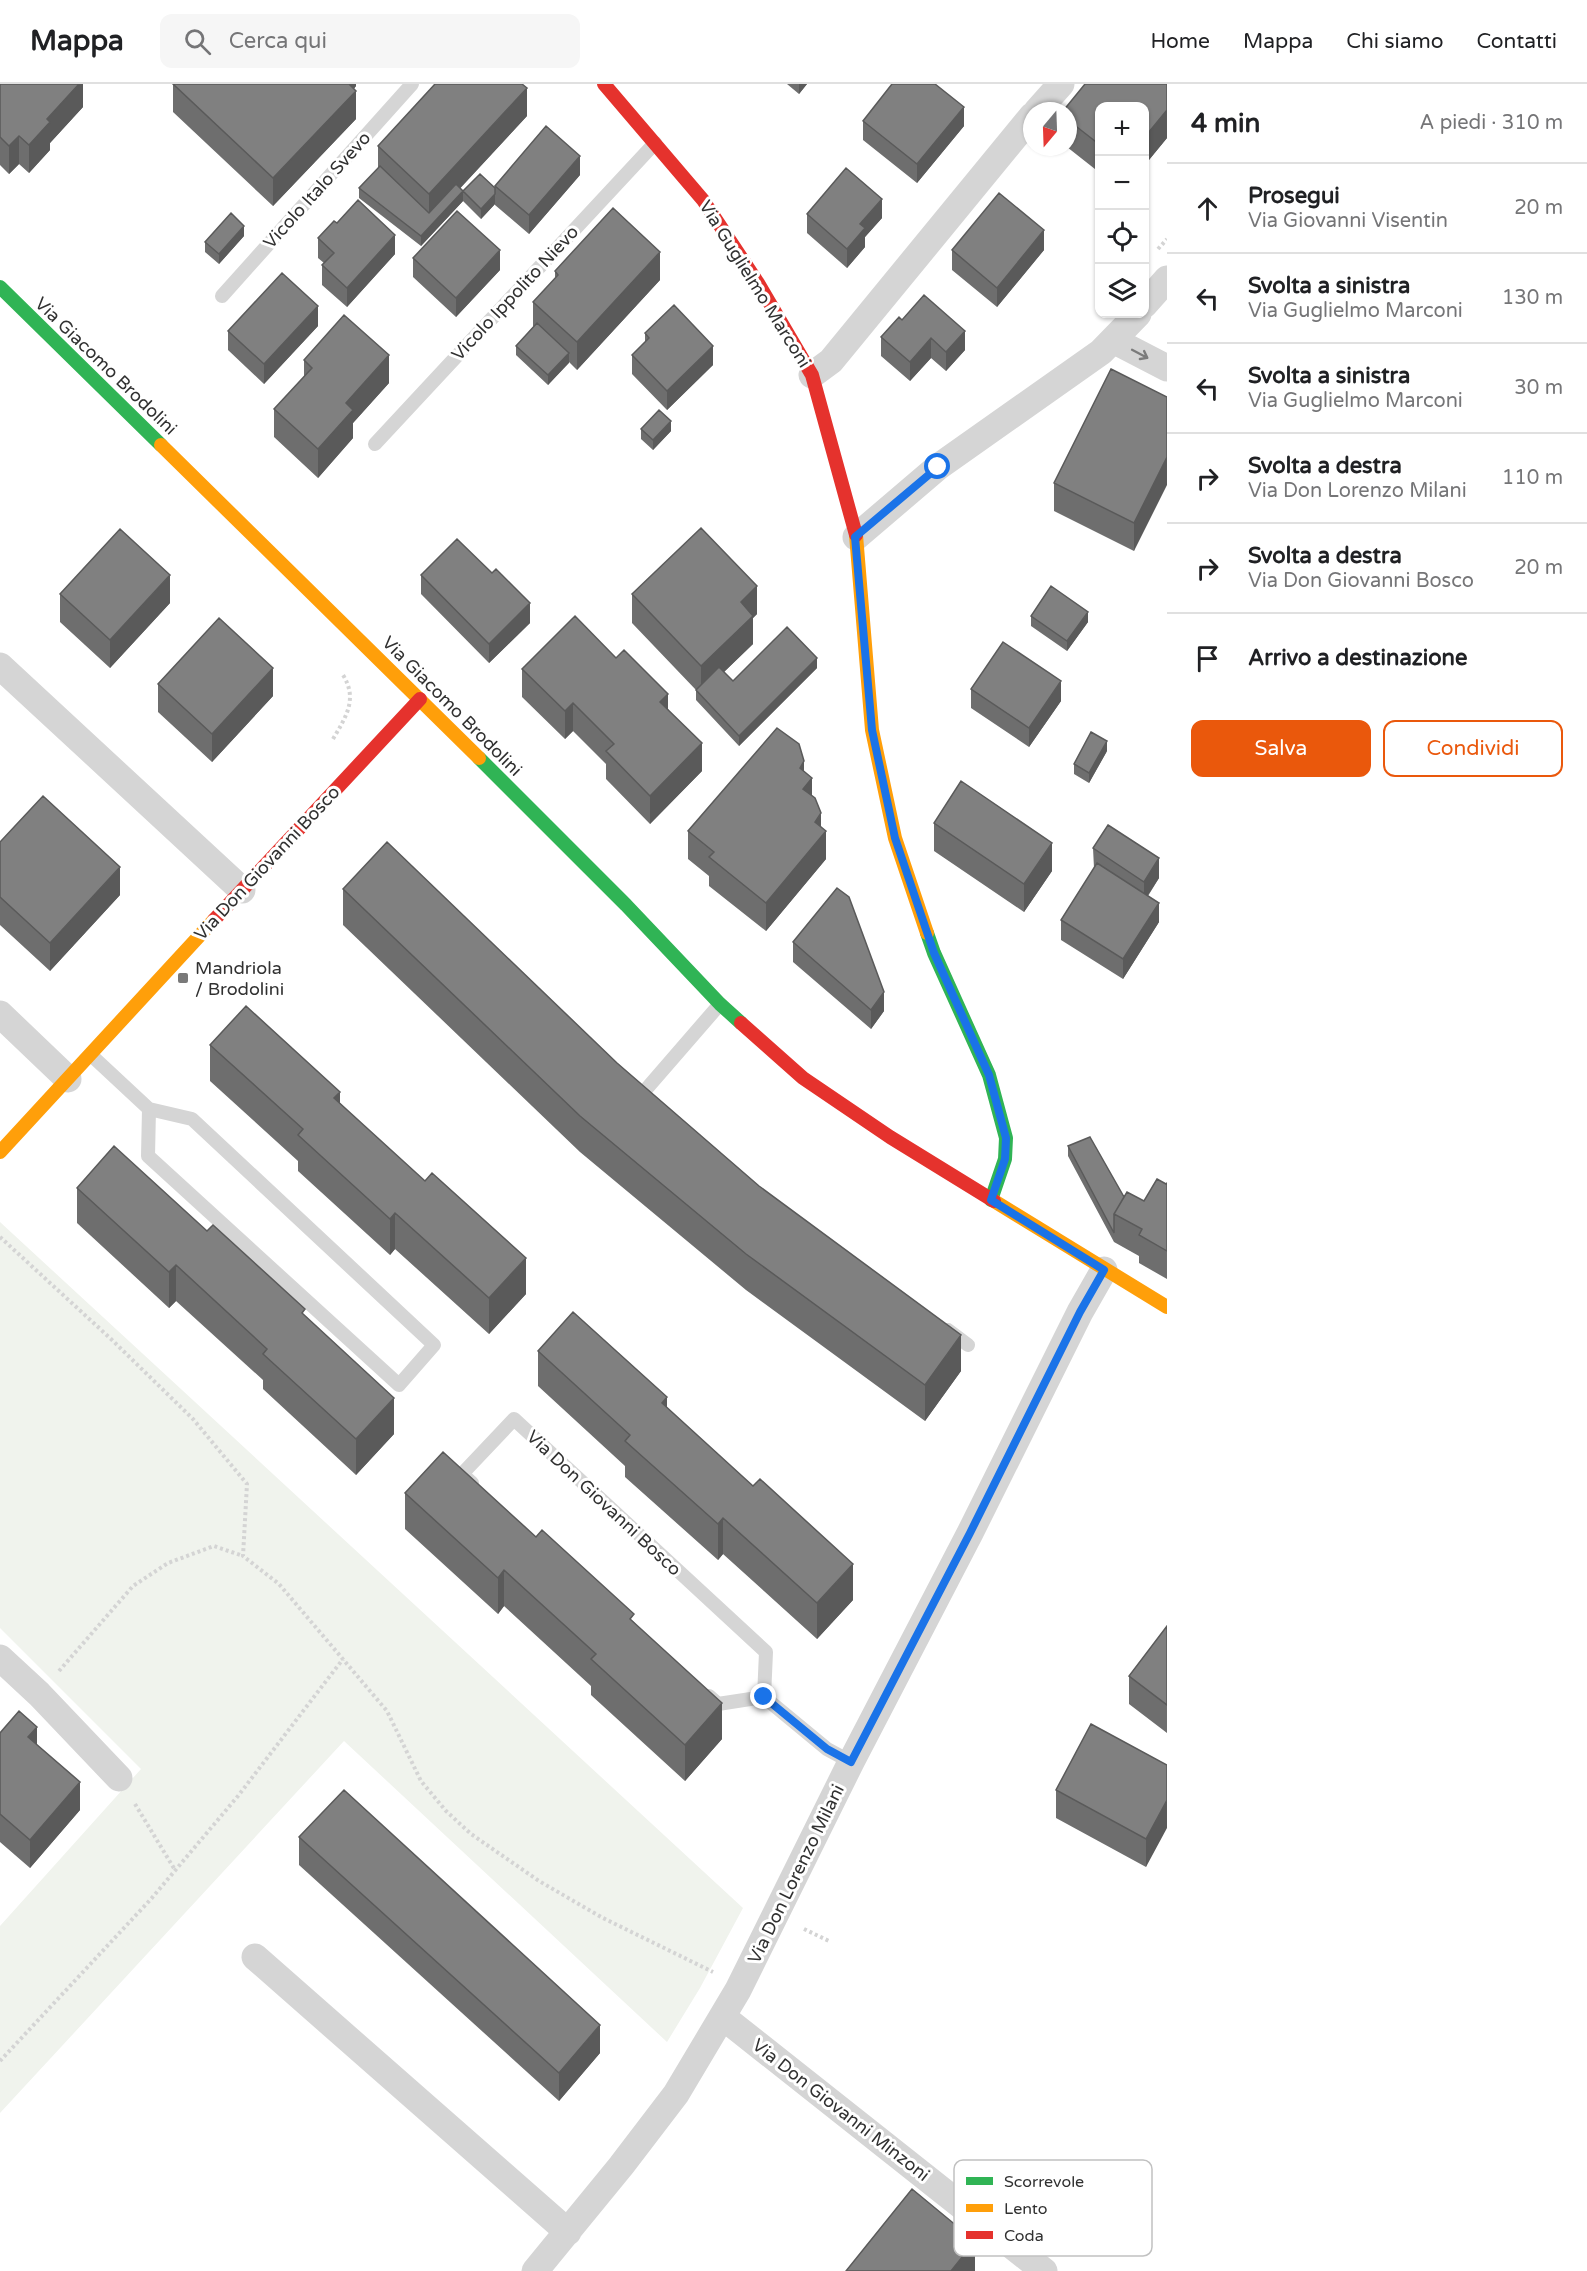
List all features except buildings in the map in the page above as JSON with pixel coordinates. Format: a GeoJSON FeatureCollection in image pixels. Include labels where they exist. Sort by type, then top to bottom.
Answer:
{"type":"FeatureCollection","features":[{"type":"Feature","properties":{"kind":"street","name":"Via Guglielmo Marconi"},"geometry":{"type":"LineString","coordinates":[[604,84],[703,200],[758,283],[812,375],[855,537],[872,730],[895,838],[934,953],[989,1075],[1006,1138],[1005,1159],[991,1200]]}},
{"type":"Feature","properties":{"kind":"street"},"geometry":{"type":"LineString","coordinates":[[1045,102],[1060,84]]}},
{"type":"Feature","properties":{"kind":"street","name":"Via Guglielmo Marconi"},"geometry":{"type":"LineString","coordinates":[[812,375],[831,361],[1023,127]]}},
{"type":"Feature","properties":{"kind":"street"},"geometry":{"type":"LineString","coordinates":[[1149,299],[1167,279]]}},
{"type":"Feature","properties":{"kind":"street","name":"Via Giacomo Brodolini"},"geometry":{"type":"LineString","coordinates":[[0,287],[420,699],[626,905],[720,1005],[803,1078],[890,1137],[991,1200]]}},
{"type":"Feature","properties":{"kind":"street"},"geometry":{"type":"LineString","coordinates":[[855,537],[938,467],[1101,352],[1134,318]]}},
{"type":"Feature","properties":{"kind":"street"},"geometry":{"type":"LineString","coordinates":[[1113,339],[1167,368]]}},
{"type":"Feature","properties":{"kind":"street"},"geometry":{"type":"LineString","coordinates":[[0,666],[242,891]]}},
{"type":"Feature","properties":{"kind":"street","name":"Via Don Giovanni Bosco"},"geometry":{"type":"LineString","coordinates":[[0,1152],[420,699]]}},
{"type":"Feature","properties":{"kind":"street"},"geometry":{"type":"LineString","coordinates":[[0,1014],[68,1080]]}},
{"type":"Feature","properties":{"kind":"street"},"geometry":{"type":"LineString","coordinates":[[991,1200],[1167,1307]]}},
{"type":"Feature","properties":{"kind":"street","name":"Via Don Lorenzo Milani"},"geometry":{"type":"LineString","coordinates":[[535,2271],[676,2094],[723,2017],[1080,1312],[1104,1270]]}},
{"type":"Feature","properties":{"kind":"street"},"geometry":{"type":"LineString","coordinates":[[0,1658],[39,1694],[119,1778]]}},
{"type":"Feature","properties":{"kind":"street"},"geometry":{"type":"LineString","coordinates":[[255,1957],[568,2232]]}},
{"type":"Feature","properties":{"kind":"street","name":"Via Don Giovanni Minzoni"},"geometry":{"type":"LineString","coordinates":[[723,2017],[954,2200]]}},
{"type":"Feature","properties":{"kind":"street","name":"Via Don Giovanni Minzoni"},"geometry":{"type":"LineString","coordinates":[[1025,2256],[1044,2271]]}},
{"type":"Feature","properties":{"kind":"lane","name":"Vicolo Italo Svevo"},"geometry":{"type":"LineString","coordinates":[[222,296],[412,84]]}},
{"type":"Feature","properties":{"kind":"lane","name":"Vicolo Ippolito Nievo"},"geometry":{"type":"LineString","coordinates":[[375,444],[655,143]]}},
{"type":"Feature","properties":{"kind":"lane"},"geometry":{"type":"LineString","coordinates":[[642,1094],[720,1005]]}},
{"type":"Feature","properties":{"kind":"lane"},"geometry":{"type":"LineString","coordinates":[[91,1054],[149,1109],[192,1119],[434,1345],[399,1385],[148,1156],[149,1109]]}},
{"type":"Feature","properties":{"kind":"lane"},"geometry":{"type":"LineString","coordinates":[[940,1324],[968,1345]]}},
{"type":"Feature","properties":{"kind":"lane","name":"Via Don Giovanni Bosco"},"geometry":{"type":"LineString","coordinates":[[480,1490],[462,1474],[514,1419],[766,1652],[764,1697]]}},
{"type":"Feature","properties":{"kind":"lane"},"geometry":{"type":"LineString","coordinates":[[700,1688],[718,1704],[764,1697],[827,1749],[851,1762]]}},
{"type":"Feature","properties":{"kind":"path"},"geometry":{"type":"LineString","coordinates":[[331,741],[348,714],[350,687],[339,669]]}},
{"type":"Feature","properties":{"kind":"path"},"geometry":{"type":"LineString","coordinates":[[0,1237],[111,1339],[193,1419],[247,1484],[243,1556]]}},
{"type":"Feature","properties":{"kind":"path"},"geometry":{"type":"LineString","coordinates":[[39,1694],[133,1586],[168,1563],[214,1546],[243,1556],[279,1584],[387,1711],[421,1780],[446,1811],[471,1834],[539,1881],[594,1912],[719,1975]]}},
{"type":"Feature","properties":{"kind":"path"},"geometry":{"type":"LineString","coordinates":[[0,2061],[176,1870],[238,1796],[343,1659]]}},
{"type":"Feature","properties":{"kind":"path"},"geometry":{"type":"LineString","coordinates":[[119,1778],[176,1870]]}},
{"type":"Feature","properties":{"kind":"shaded area"},"geometry":{"type":"Polygon","coordinates":[[[0,1222],[743,1908],[700,1988],[667,2042],[344,1741],[0,2113],[0,1926],[141,1769],[0,1628],[0,1222]]]}},
{"type":"Feature","properties":{"kind":"traffic: fast"},"geometry":{"type":"LineString","coordinates":[[0,287],[161,445]]}},
{"type":"Feature","properties":{"kind":"traffic: fast"},"geometry":{"type":"LineString","coordinates":[[479,758],[741,1023]]}},
{"type":"Feature","properties":{"kind":"traffic: fast"},"geometry":{"type":"LineString","coordinates":[[927,933],[989,1075],[1006,1138],[1005,1159],[991,1200]]}},
{"type":"Feature","properties":{"kind":"traffic: slow"},"geometry":{"type":"LineString","coordinates":[[161,445],[479,758]]}},
{"type":"Feature","properties":{"kind":"traffic: slow"},"geometry":{"type":"LineString","coordinates":[[856,535],[872,730],[895,838],[927,933]]}},
{"type":"Feature","properties":{"kind":"traffic: slow"},"geometry":{"type":"LineString","coordinates":[[0,1152],[214,920]]}},
{"type":"Feature","properties":{"kind":"traffic: slow"},"geometry":{"type":"LineString","coordinates":[[994,1201],[1167,1307]]}},
{"type":"Feature","properties":{"kind":"traffic: jam"},"geometry":{"type":"LineString","coordinates":[[604,84],[703,200],[758,283],[812,375],[856,535]]}},
{"type":"Feature","properties":{"kind":"traffic: jam"},"geometry":{"type":"LineString","coordinates":[[214,920],[420,699]]}},
{"type":"Feature","properties":{"kind":"traffic: jam"},"geometry":{"type":"LineString","coordinates":[[741,1023],[803,1078],[890,1137],[994,1201]]}},
{"type":"Feature","properties":{"kind":"place","name":"Mandriola / Brodolini"},"geometry":{"type":"Point","coordinates":[183,978]}},
{"type":"Feature","properties":{"kind":"route"},"geometry":{"type":"LineString","coordinates":[[764,1697],[827,1749],[851,1762],[970,1533],[1080,1312],[1104,1270],[991,1200],[1005,1159],[1006,1138],[989,1075],[934,953],[895,838],[872,730],[855,537],[938,467]]}}]}
